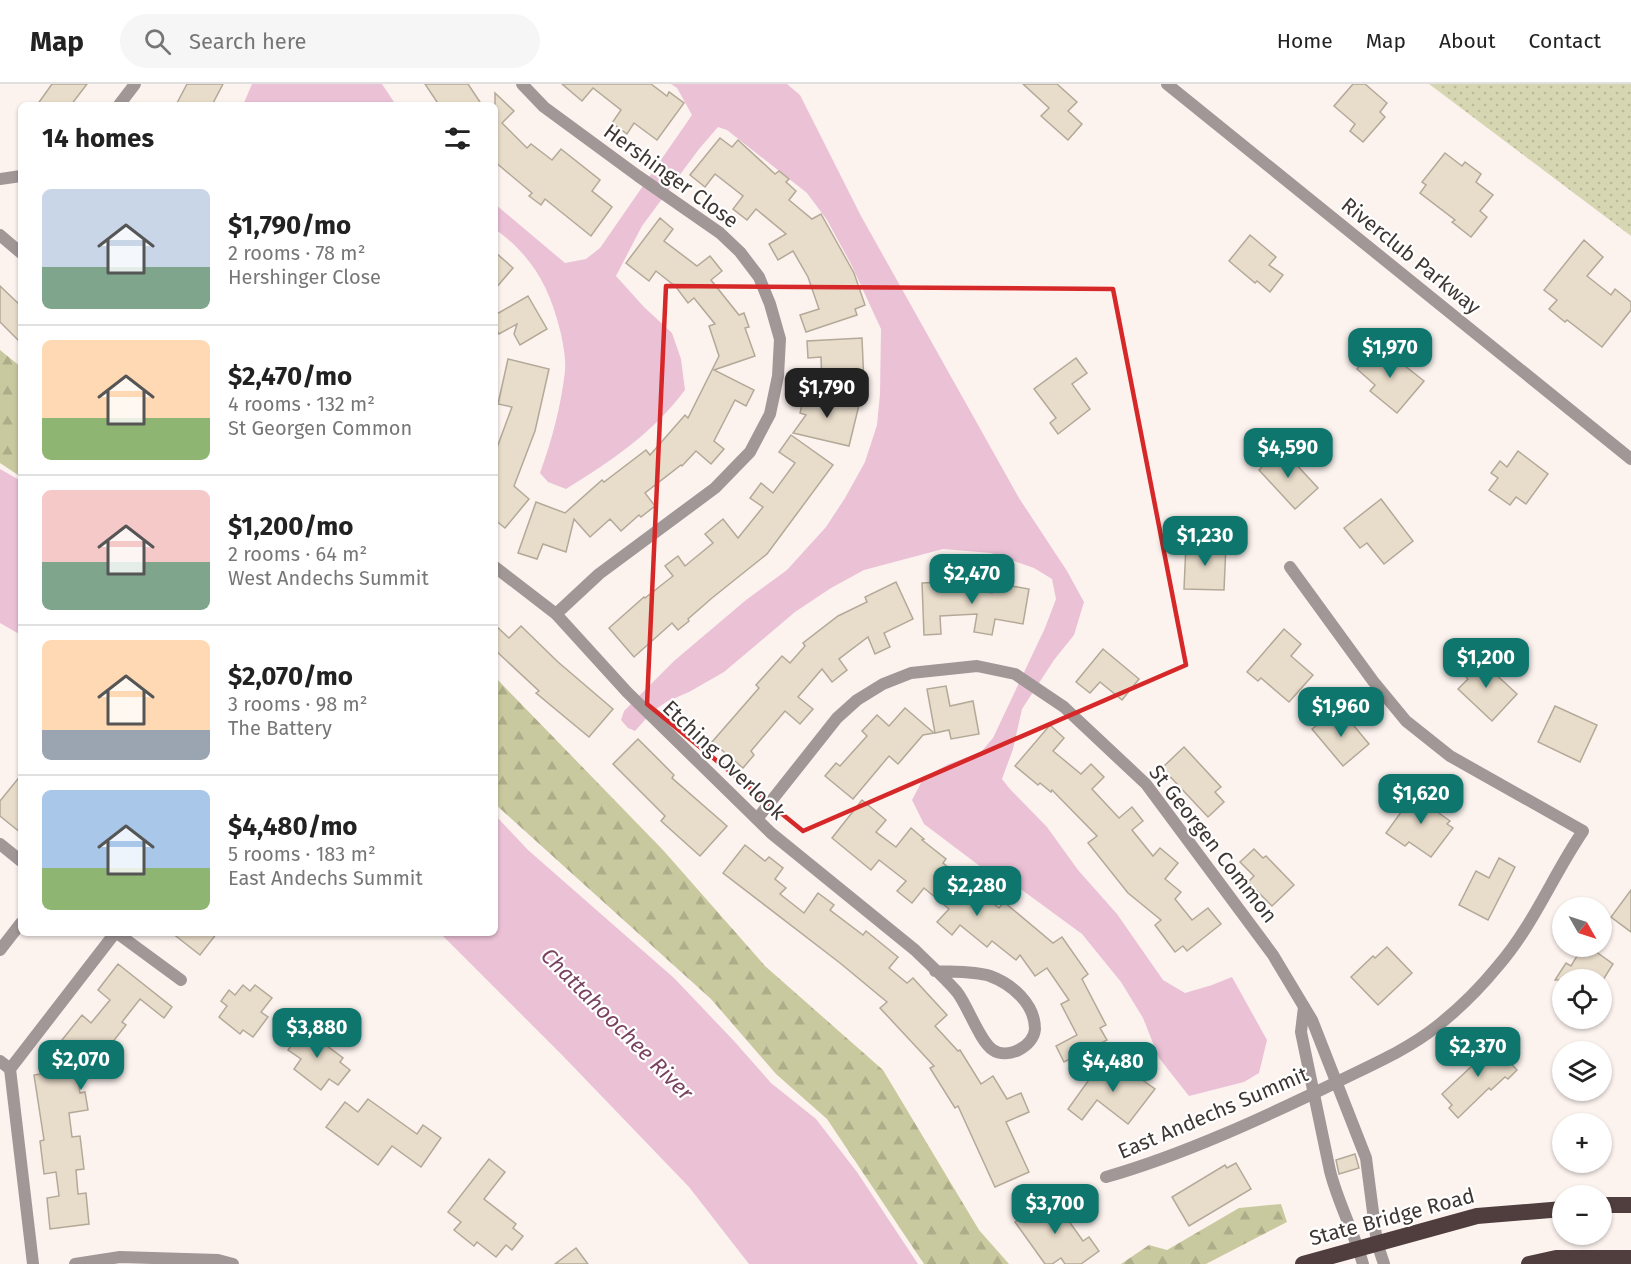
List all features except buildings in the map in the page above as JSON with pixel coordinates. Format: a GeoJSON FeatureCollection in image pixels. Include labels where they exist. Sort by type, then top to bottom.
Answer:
{"type":"FeatureCollection","features":[{"type":"Feature","properties":{"kind":"highway"},"geometry":{"type":"LineString","coordinates":[[1612,1205],[1631,1204]]}},
{"type":"Feature","properties":{"kind":"highway","name":"State Bridge Road"},"geometry":{"type":"LineString","coordinates":[[1303,1264],[1361,1256],[1377,1243],[1477,1216],[1552,1210]]}},
{"type":"Feature","properties":{"kind":"highway"},"geometry":{"type":"LineString","coordinates":[[1529,1264],[1556,1258],[1631,1258]]}},
{"type":"Feature","properties":{"kind":"street"},"geometry":{"type":"LineString","coordinates":[[121,102],[135,84]]}},
{"type":"Feature","properties":{"kind":"street","name":"Hershinger Close"},"geometry":{"type":"LineString","coordinates":[[522,84],[544,107],[720,233],[740,252],[759,277],[780,339],[778,376],[770,414],[750,452],[715,488],[599,574],[556,614]]}},
{"type":"Feature","properties":{"kind":"street","name":"Riverclub Parkway"},"geometry":{"type":"LineString","coordinates":[[1167,84],[1631,459]]}},
{"type":"Feature","properties":{"kind":"street"},"geometry":{"type":"LineString","coordinates":[[0,179],[18,176]]}},
{"type":"Feature","properties":{"kind":"street"},"geometry":{"type":"LineString","coordinates":[[0,235],[18,250]]}},
{"type":"Feature","properties":{"kind":"street","name":"East Andechs Summit"},"geometry":{"type":"LineString","coordinates":[[1106,1178],[1142,1167],[1299,1102],[1398,1052],[1436,1027],[1469,998],[1499,965],[1530,923],[1553,878],[1583,831],[1450,756],[1406,721],[1373,681],[1290,567]]}},
{"type":"Feature","properties":{"kind":"street","name":"Etching Overlook"},"geometry":{"type":"LineString","coordinates":[[498,569],[556,614],[627,692],[771,833],[891,930],[958,993],[993,1050],[1005,1055],[1027,1045],[1035,1031],[1032,1015],[1021,994],[989,976],[935,971]]}},
{"type":"Feature","properties":{"kind":"street","name":"St Georgen Common"},"geometry":{"type":"LineString","coordinates":[[757,819],[837,718],[857,700],[883,684],[911,673],[977,666],[1015,674],[1048,696],[1072,714],[1146,784],[1273,955],[1312,1020],[1366,1158],[1377,1243],[1384,1264]]}},
{"type":"Feature","properties":{"kind":"street"},"geometry":{"type":"LineString","coordinates":[[0,844],[18,859]]}},
{"type":"Feature","properties":{"kind":"street"},"geometry":{"type":"LineString","coordinates":[[0,950],[18,927]]}},
{"type":"Feature","properties":{"kind":"street"},"geometry":{"type":"LineString","coordinates":[[10,1069],[114,936]]}},
{"type":"Feature","properties":{"kind":"street"},"geometry":{"type":"LineString","coordinates":[[120,936],[181,980]]}},
{"type":"Feature","properties":{"kind":"street"},"geometry":{"type":"LineString","coordinates":[[1304,1007],[1300,1032],[1315,1093],[1323,1143],[1335,1192],[1361,1256]]}},
{"type":"Feature","properties":{"kind":"street"},"geometry":{"type":"LineString","coordinates":[[0,1061],[10,1069],[33,1264]]}},
{"type":"Feature","properties":{"kind":"street"},"geometry":{"type":"LineString","coordinates":[[75,1264],[120,1257],[218,1260],[233,1264]]}},
{"type":"Feature","properties":{"kind":"highlighted area"},"geometry":{"type":"Polygon","coordinates":[[[666,286],[1113,289],[1186,665],[803,831],[647,704],[666,286]]]}},
{"type":"Feature","properties":{"kind":"green space"},"geometry":{"type":"Polygon","coordinates":[[[1429,84],[1631,84],[1631,236],[1429,84]]]}},
{"type":"Feature","properties":{"kind":"green space"},"geometry":{"type":"Polygon","coordinates":[[[0,350],[18,365],[18,475],[0,463],[0,350]]]}},
{"type":"Feature","properties":{"kind":"green space"},"geometry":{"type":"Polygon","coordinates":[[[498,680],[663,850],[765,966],[883,1070],[979,1230],[1009,1264],[924,1264],[827,1119],[776,1074],[711,999],[498,807],[498,680]]]}},
{"type":"Feature","properties":{"kind":"green space"},"geometry":{"type":"Polygon","coordinates":[[[1281,1204],[1287,1222],[1206,1264],[1121,1264],[1149,1245],[1167,1250],[1239,1208],[1281,1204]]]}},
{"type":"Feature","properties":{"kind":"water"},"geometry":{"type":"Polygon","coordinates":[[[252,84],[382,84],[394,102],[244,102],[252,84]]]}},
{"type":"Feature","properties":{"kind":"water"},"geometry":{"type":"Polygon","coordinates":[[[671,84],[787,84],[800,95],[861,216],[1019,498],[1067,571],[1084,602],[1074,635],[1054,660],[1022,709],[1013,749],[1002,779],[1047,827],[1078,870],[1117,914],[1163,980],[1185,993],[1232,977],[1267,1040],[1259,1073],[1244,1082],[1189,1096],[1159,1058],[1143,1018],[1121,982],[1082,934],[1022,890],[985,870],[924,824],[912,800],[924,777],[949,764],[981,752],[993,738],[1045,628],[1056,599],[1052,579],[1034,568],[991,553],[943,549],[864,570],[795,612],[724,672],[666,702],[652,712],[635,731],[628,728],[621,720],[624,711],[674,661],[746,600],[787,570],[826,527],[865,462],[877,425],[880,394],[881,329],[851,264],[827,220],[807,193],[727,130],[718,127],[642,226],[616,276],[672,333],[681,359],[685,390],[659,420],[630,446],[566,489],[548,482],[540,473],[561,397],[565,371],[563,345],[556,314],[537,273],[519,250],[498,231],[498,207],[565,263],[586,259],[600,248],[692,115],[677,88],[671,84]]]}},
{"type":"Feature","properties":{"kind":"water"},"geometry":{"type":"Polygon","coordinates":[[[0,469],[18,479],[18,633],[0,623],[0,469]]]}},
{"type":"Feature","properties":{"kind":"water","name":"Chattahoochee River"},"geometry":{"type":"Polygon","coordinates":[[[498,818],[528,850],[674,978],[771,1083],[816,1119],[857,1172],[918,1264],[749,1264],[689,1187],[443,936],[498,936],[498,818]]]}}]}
